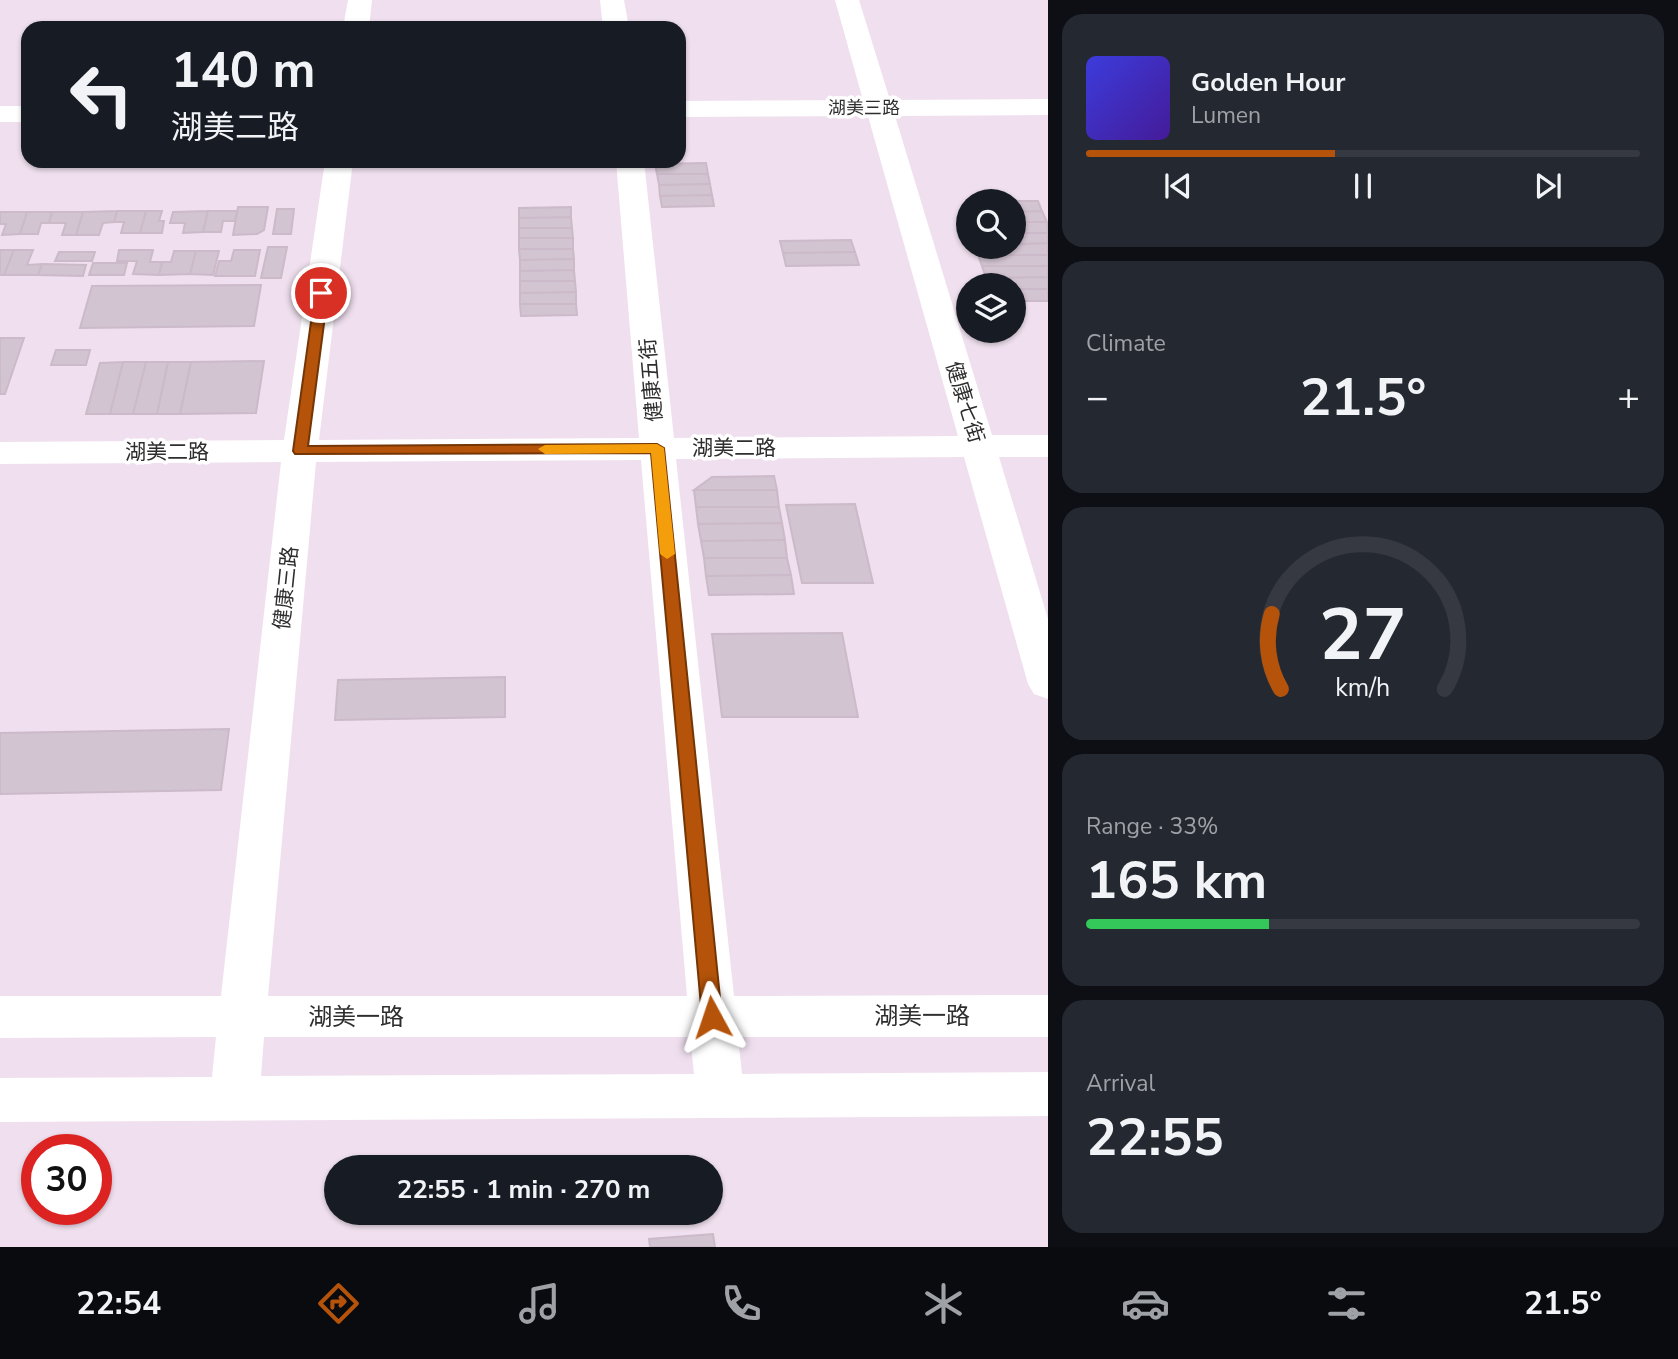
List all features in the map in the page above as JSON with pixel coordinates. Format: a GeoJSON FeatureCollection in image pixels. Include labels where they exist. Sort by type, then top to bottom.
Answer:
{"type":"FeatureCollection","features":[{"type":"Feature","properties":{"kind":"street"},"geometry":{"type":"LineString","coordinates":[[357,21],[360,0]]}},
{"type":"Feature","properties":{"kind":"street"},"geometry":{"type":"LineString","coordinates":[[612,0],[614,21]]}},
{"type":"Feature","properties":{"kind":"street","name":"健康七街"},"geometry":{"type":"LineString","coordinates":[[847,0],[1048,684]]}},
{"type":"Feature","properties":{"kind":"street","name":"湖美三路"},"geometry":{"type":"LineString","coordinates":[[686,109],[1048,107]]}},
{"type":"Feature","properties":{"kind":"street"},"geometry":{"type":"LineString","coordinates":[[0,114],[21,114]]}},
{"type":"Feature","properties":{"kind":"street","name":"健康三路"},"geometry":{"type":"LineString","coordinates":[[234,1099],[300,451],[338,168]]}},
{"type":"Feature","properties":{"kind":"street","name":"健康五街"},"geometry":{"type":"LineString","coordinates":[[631,168],[712,1017]]}},
{"type":"Feature","properties":{"kind":"street","name":"湖美二路"},"geometry":{"type":"LineString","coordinates":[[0,453],[1048,446]]}},
{"type":"Feature","properties":{"kind":"street","name":"湖美一路"},"geometry":{"type":"LineString","coordinates":[[0,1017],[1048,1016]]}},
{"type":"Feature","properties":{"kind":"street"},"geometry":{"type":"LineString","coordinates":[[712,1017],[720,1096]]}},
{"type":"Feature","properties":{"kind":"street"},"geometry":{"type":"LineString","coordinates":[[0,1100],[1048,1094]]}},
{"type":"Feature","properties":{"kind":"building"},"geometry":{"type":"Polygon","coordinates":[[[686,163],[706,163],[708,174],[657,174],[656,168],[686,168],[686,163]]]}},
{"type":"Feature","properties":{"kind":"building"},"geometry":{"type":"Polygon","coordinates":[[[657,174],[708,174],[710,184],[659,185],[657,174]]]}},
{"type":"Feature","properties":{"kind":"building"},"geometry":{"type":"Polygon","coordinates":[[[710,184],[712,195],[660,196],[659,185],[710,184]]]}},
{"type":"Feature","properties":{"kind":"building"},"geometry":{"type":"Polygon","coordinates":[[[712,195],[714,206],[662,207],[660,196],[712,195]]]}},
{"type":"Feature","properties":{"kind":"building"},"geometry":{"type":"Polygon","coordinates":[[[1026,201],[1038,201],[1042,211],[1026,212],[1026,201]]]}},
{"type":"Feature","properties":{"kind":"building"},"geometry":{"type":"Polygon","coordinates":[[[238,207],[268,207],[264,230],[257,234],[233,235],[238,207]]]}},
{"type":"Feature","properties":{"kind":"building"},"geometry":{"type":"Polygon","coordinates":[[[571,207],[571,217],[519,218],[519,208],[571,207]]]}},
{"type":"Feature","properties":{"kind":"building"},"geometry":{"type":"Polygon","coordinates":[[[277,209],[294,209],[291,234],[273,234],[277,209]]]}},
{"type":"Feature","properties":{"kind":"building"},"geometry":{"type":"Polygon","coordinates":[[[117,211],[146,211],[140,233],[121,233],[124,222],[114,222],[117,211]]]}},
{"type":"Feature","properties":{"kind":"building"},"geometry":{"type":"Polygon","coordinates":[[[117,211],[114,222],[103,223],[99,235],[76,235],[83,212],[117,211]]]}},
{"type":"Feature","properties":{"kind":"building"},"geometry":{"type":"Polygon","coordinates":[[[146,211],[162,211],[159,221],[164,221],[162,233],[140,233],[146,211]]]}},
{"type":"Feature","properties":{"kind":"building"},"geometry":{"type":"Polygon","coordinates":[[[208,211],[237,211],[235,221],[223,221],[221,232],[203,232],[208,211]]]}},
{"type":"Feature","properties":{"kind":"building"},"geometry":{"type":"Polygon","coordinates":[[[208,211],[203,232],[183,233],[185,223],[170,223],[173,212],[208,211]]]}},
{"type":"Feature","properties":{"kind":"building"},"geometry":{"type":"Polygon","coordinates":[[[1042,211],[1047,222],[1026,222],[1026,212],[1042,211]]]}},
{"type":"Feature","properties":{"kind":"building"},"geometry":{"type":"Polygon","coordinates":[[[0,212],[27,212],[20,234],[2,235],[6,224],[0,224],[0,212]]]}},
{"type":"Feature","properties":{"kind":"building"},"geometry":{"type":"Polygon","coordinates":[[[27,212],[52,212],[49,223],[41,223],[38,234],[20,234],[27,212]]]}},
{"type":"Feature","properties":{"kind":"building"},"geometry":{"type":"Polygon","coordinates":[[[52,212],[83,212],[76,235],[62,235],[66,223],[49,223],[52,212]]]}},
{"type":"Feature","properties":{"kind":"building"},"geometry":{"type":"Polygon","coordinates":[[[571,217],[572,228],[519,228],[519,218],[571,217]]]}},
{"type":"Feature","properties":{"kind":"building"},"geometry":{"type":"Polygon","coordinates":[[[1026,222],[1047,222],[1048,233],[1026,233],[1026,222]]]}},
{"type":"Feature","properties":{"kind":"building"},"geometry":{"type":"Polygon","coordinates":[[[519,228],[572,228],[573,238],[519,238],[519,228]]]}},
{"type":"Feature","properties":{"kind":"building"},"geometry":{"type":"Polygon","coordinates":[[[1026,233],[1048,233],[1048,243],[1026,244],[1026,233]]]}},
{"type":"Feature","properties":{"kind":"building"},"geometry":{"type":"Polygon","coordinates":[[[519,238],[573,238],[573,249],[519,249],[519,238]]]}},
{"type":"Feature","properties":{"kind":"building"},"geometry":{"type":"Polygon","coordinates":[[[851,240],[855,252],[783,253],[780,241],[851,240]]]}},
{"type":"Feature","properties":{"kind":"building"},"geometry":{"type":"Polygon","coordinates":[[[1048,243],[1048,255],[1026,255],[1026,244],[1048,243]]]}},
{"type":"Feature","properties":{"kind":"building"},"geometry":{"type":"Polygon","coordinates":[[[268,247],[287,247],[281,278],[261,278],[268,247]]]}},
{"type":"Feature","properties":{"kind":"building"},"geometry":{"type":"Polygon","coordinates":[[[519,249],[573,249],[574,259],[520,260],[519,249]]]}},
{"type":"Feature","properties":{"kind":"building"},"geometry":{"type":"Polygon","coordinates":[[[0,250],[14,250],[4,275],[0,275],[0,250]]]}},
{"type":"Feature","properties":{"kind":"building"},"geometry":{"type":"Polygon","coordinates":[[[14,250],[33,250],[27,265],[42,264],[38,275],[4,275],[14,250]]]}},
{"type":"Feature","properties":{"kind":"building"},"geometry":{"type":"Polygon","coordinates":[[[119,250],[153,250],[150,262],[162,262],[159,275],[133,274],[137,261],[117,261],[119,250]]]}},
{"type":"Feature","properties":{"kind":"building"},"geometry":{"type":"Polygon","coordinates":[[[234,250],[260,250],[255,276],[215,276],[219,261],[231,261],[234,250]]]}},
{"type":"Feature","properties":{"kind":"building"},"geometry":{"type":"Polygon","coordinates":[[[174,251],[196,251],[190,274],[159,275],[162,262],[171,262],[174,251]]]}},
{"type":"Feature","properties":{"kind":"building"},"geometry":{"type":"Polygon","coordinates":[[[196,251],[219,251],[213,275],[190,274],[196,251]]]}},
{"type":"Feature","properties":{"kind":"building"},"geometry":{"type":"Polygon","coordinates":[[[59,252],[95,252],[92,261],[55,261],[59,252]]]}},
{"type":"Feature","properties":{"kind":"building"},"geometry":{"type":"Polygon","coordinates":[[[855,252],[859,265],[786,266],[783,253],[855,252]]]}},
{"type":"Feature","properties":{"kind":"building"},"geometry":{"type":"Polygon","coordinates":[[[1026,255],[1048,255],[1048,266],[982,266],[979,259],[1026,259],[1026,255]]]}},
{"type":"Feature","properties":{"kind":"building"},"geometry":{"type":"Polygon","coordinates":[[[574,259],[574,270],[520,271],[520,260],[574,259]]]}},
{"type":"Feature","properties":{"kind":"building"},"geometry":{"type":"Polygon","coordinates":[[[93,263],[127,263],[124,275],[89,275],[93,263]]]}},
{"type":"Feature","properties":{"kind":"building"},"geometry":{"type":"Polygon","coordinates":[[[42,264],[86,265],[83,276],[38,275],[42,264]]]}},
{"type":"Feature","properties":{"kind":"building"},"geometry":{"type":"Polygon","coordinates":[[[982,266],[1048,266],[1048,277],[1026,277],[1026,273],[984,273],[982,266]]]}},
{"type":"Feature","properties":{"kind":"building"},"geometry":{"type":"Polygon","coordinates":[[[574,270],[575,281],[520,281],[520,271],[574,270]]]}},
{"type":"Feature","properties":{"kind":"building"},"geometry":{"type":"Polygon","coordinates":[[[1026,277],[1048,277],[1048,289],[1026,289],[1026,277]]]}},
{"type":"Feature","properties":{"kind":"building"},"geometry":{"type":"Polygon","coordinates":[[[520,281],[575,281],[576,292],[520,293],[520,281]]]}},
{"type":"Feature","properties":{"kind":"building"},"geometry":{"type":"Polygon","coordinates":[[[261,285],[254,326],[80,328],[92,286],[261,285]]]}},
{"type":"Feature","properties":{"kind":"building"},"geometry":{"type":"Polygon","coordinates":[[[1026,289],[1048,289],[1048,301],[1026,301],[1026,289]]]}},
{"type":"Feature","properties":{"kind":"building"},"geometry":{"type":"Polygon","coordinates":[[[576,292],[576,304],[520,304],[520,293],[576,292]]]}},
{"type":"Feature","properties":{"kind":"building"},"geometry":{"type":"Polygon","coordinates":[[[520,304],[576,304],[577,315],[521,316],[520,304]]]}},
{"type":"Feature","properties":{"kind":"building"},"geometry":{"type":"Polygon","coordinates":[[[0,338],[24,338],[5,394],[0,394],[0,338]]]}},
{"type":"Feature","properties":{"kind":"building"},"geometry":{"type":"Polygon","coordinates":[[[56,350],[90,350],[86,365],[51,365],[56,350]]]}},
{"type":"Feature","properties":{"kind":"building"},"geometry":{"type":"Polygon","coordinates":[[[264,361],[256,413],[180,414],[191,362],[264,361]]]}},
{"type":"Feature","properties":{"kind":"building"},"geometry":{"type":"Polygon","coordinates":[[[123,362],[146,362],[133,414],[110,414],[123,362]]]}},
{"type":"Feature","properties":{"kind":"building"},"geometry":{"type":"Polygon","coordinates":[[[123,362],[110,414],[86,414],[100,363],[123,362]]]}},
{"type":"Feature","properties":{"kind":"building"},"geometry":{"type":"Polygon","coordinates":[[[146,362],[168,362],[157,414],[133,414],[146,362]]]}},
{"type":"Feature","properties":{"kind":"building"},"geometry":{"type":"Polygon","coordinates":[[[168,362],[191,362],[180,414],[157,414],[168,362]]]}},
{"type":"Feature","properties":{"kind":"building"},"geometry":{"type":"Polygon","coordinates":[[[774,476],[777,490],[694,490],[712,477],[774,476]]]}},
{"type":"Feature","properties":{"kind":"building"},"geometry":{"type":"Polygon","coordinates":[[[694,490],[777,490],[779,507],[696,507],[694,490]]]}},
{"type":"Feature","properties":{"kind":"building"},"geometry":{"type":"Polygon","coordinates":[[[855,504],[873,583],[802,583],[786,505],[855,504]]]}},
{"type":"Feature","properties":{"kind":"building"},"geometry":{"type":"Polygon","coordinates":[[[696,507],[779,507],[782,523],[698,524],[696,507]]]}},
{"type":"Feature","properties":{"kind":"building"},"geometry":{"type":"Polygon","coordinates":[[[782,523],[785,540],[701,541],[698,524],[782,523]]]}},
{"type":"Feature","properties":{"kind":"building"},"geometry":{"type":"Polygon","coordinates":[[[785,540],[787,558],[704,558],[701,541],[785,540]]]}},
{"type":"Feature","properties":{"kind":"building"},"geometry":{"type":"Polygon","coordinates":[[[704,558],[787,558],[791,575],[706,576],[704,558]]]}},
{"type":"Feature","properties":{"kind":"building"},"geometry":{"type":"Polygon","coordinates":[[[791,575],[794,594],[709,595],[706,576],[791,575]]]}},
{"type":"Feature","properties":{"kind":"building"},"geometry":{"type":"Polygon","coordinates":[[[842,633],[858,717],[722,717],[712,634],[842,633]]]}},
{"type":"Feature","properties":{"kind":"building"},"geometry":{"type":"Polygon","coordinates":[[[505,677],[505,717],[335,720],[338,680],[505,677]]]}},
{"type":"Feature","properties":{"kind":"building"},"geometry":{"type":"Polygon","coordinates":[[[229,729],[221,790],[0,794],[0,733],[229,729]]]}},
{"type":"Feature","properties":{"kind":"building"},"geometry":{"type":"Polygon","coordinates":[[[713,1234],[715,1247],[650,1247],[649,1239],[713,1234]]]}},
{"type":"Feature","properties":{"kind":"slow traffic"},"geometry":{"type":"LineString","coordinates":[[545,449],[657,448],[667,554]]}},
{"type":"Feature","properties":{"kind":"route"},"geometry":{"type":"LineString","coordinates":[[321,293],[300,451],[657,448],[712,1017]]}}]}
